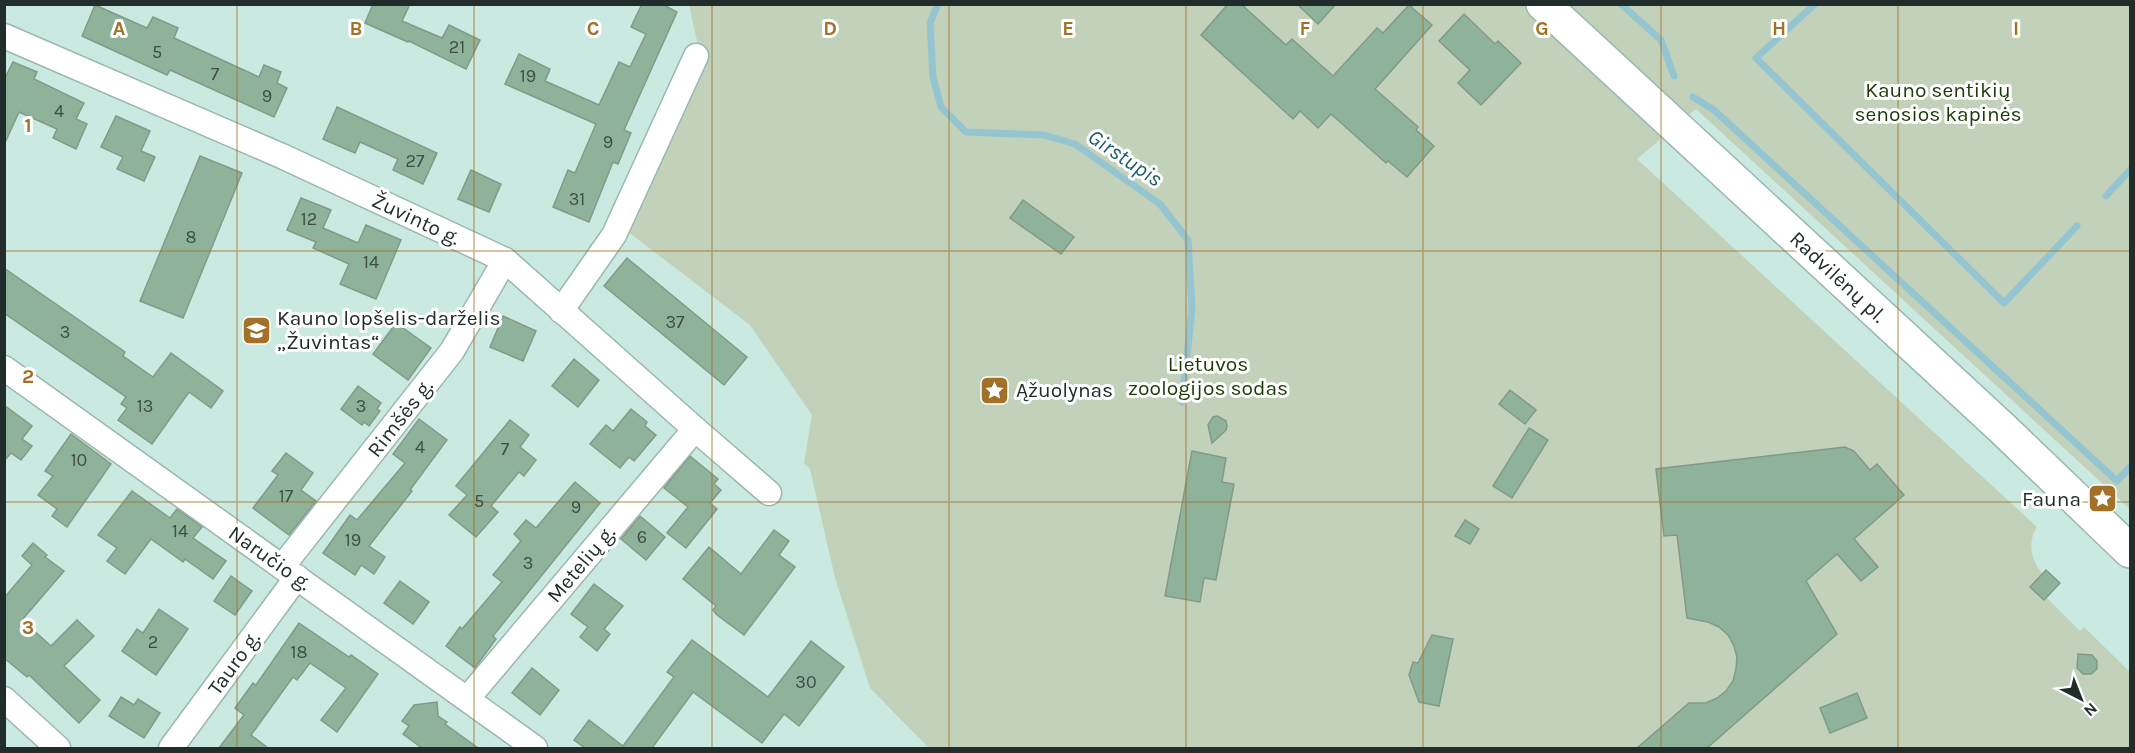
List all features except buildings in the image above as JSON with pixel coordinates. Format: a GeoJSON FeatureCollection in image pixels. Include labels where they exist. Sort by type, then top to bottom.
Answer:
{"type":"FeatureCollection","features":[{"type":"Feature","properties":{"kind":"street","name":"Radvilėnų pl."},"geometry":{"type":"LineString","coordinates":[[1543,4],[1994,420],[2130,551]]}},
{"type":"Feature","properties":{"kind":"street","name":"Žuvinto g."},"geometry":{"type":"LineString","coordinates":[[4,36],[284,158],[505,260],[769,493]]}},
{"type":"Feature","properties":{"kind":"street"},"geometry":{"type":"LineString","coordinates":[[561,311],[614,235],[696,56]]}},
{"type":"Feature","properties":{"kind":"street","name":"Rimšės g."},"geometry":{"type":"LineString","coordinates":[[289,572],[452,351],[505,260]]}},
{"type":"Feature","properties":{"kind":"street","name":"Naručio g."},"geometry":{"type":"LineString","coordinates":[[4,368],[535,748]]}},
{"type":"Feature","properties":{"kind":"street","name":"Metelių g."},"geometry":{"type":"LineString","coordinates":[[467,699],[695,429]]}},
{"type":"Feature","properties":{"kind":"street","name":"Tauro g."},"geometry":{"type":"LineString","coordinates":[[171,748],[289,572]]}},
{"type":"Feature","properties":{"kind":"street"},"geometry":{"type":"LineString","coordinates":[[4,699],[58,748]]}},
{"type":"Feature","properties":{"kind":"green space","name":"Lietuvos zoologijos sodas"},"geometry":{"type":"Polygon","coordinates":[[[689,5],[2130,5],[2130,509],[1696,109],[1637,159],[2037,527],[2031,545],[2035,562],[2042,573],[2046,570],[2060,583],[2047,598],[2080,631],[2084,627],[2130,672],[2130,748],[929,748],[870,688],[835,578],[810,469],[804,463],[812,415],[750,325],[627,231],[701,59],[689,5]]]}},
{"type":"Feature","properties":{"kind":"waterway","name":"Girstupis"},"geometry":{"type":"LineString","coordinates":[[938,4],[930,23],[933,77],[941,107],[966,132],[1044,135],[1075,144],[1160,204],[1188,240],[1192,309],[1182,402]]}},
{"type":"Feature","properties":{"kind":"waterway"},"geometry":{"type":"LineString","coordinates":[[1621,4],[1661,40],[1674,76]]}},
{"type":"Feature","properties":{"kind":"waterway"},"geometry":{"type":"LineString","coordinates":[[1815,4],[1756,58],[2004,303],[2077,226]]}},
{"type":"Feature","properties":{"kind":"waterway"},"geometry":{"type":"LineString","coordinates":[[1693,97],[1714,110],[2117,481],[2130,467]]}},
{"type":"Feature","properties":{"kind":"waterway"},"geometry":{"type":"LineString","coordinates":[[2106,196],[2130,170]]}},
{"type":"Feature","properties":{"kind":"place","name":"Kauno lopšelis-darželis „Žuvintas“"},"geometry":{"type":"Point","coordinates":[256,330]}},
{"type":"Feature","properties":{"kind":"place","name":"Ąžuolynas"},"geometry":{"type":"Point","coordinates":[995,390]}},
{"type":"Feature","properties":{"kind":"place","name":"Fauna"},"geometry":{"type":"Point","coordinates":[2102,499]}},
{"type":"Feature","properties":{"kind":"park label","name":"Kauno sentikių senosios kapinės"},"geometry":{"type":"Point","coordinates":[1938,102]}}]}
